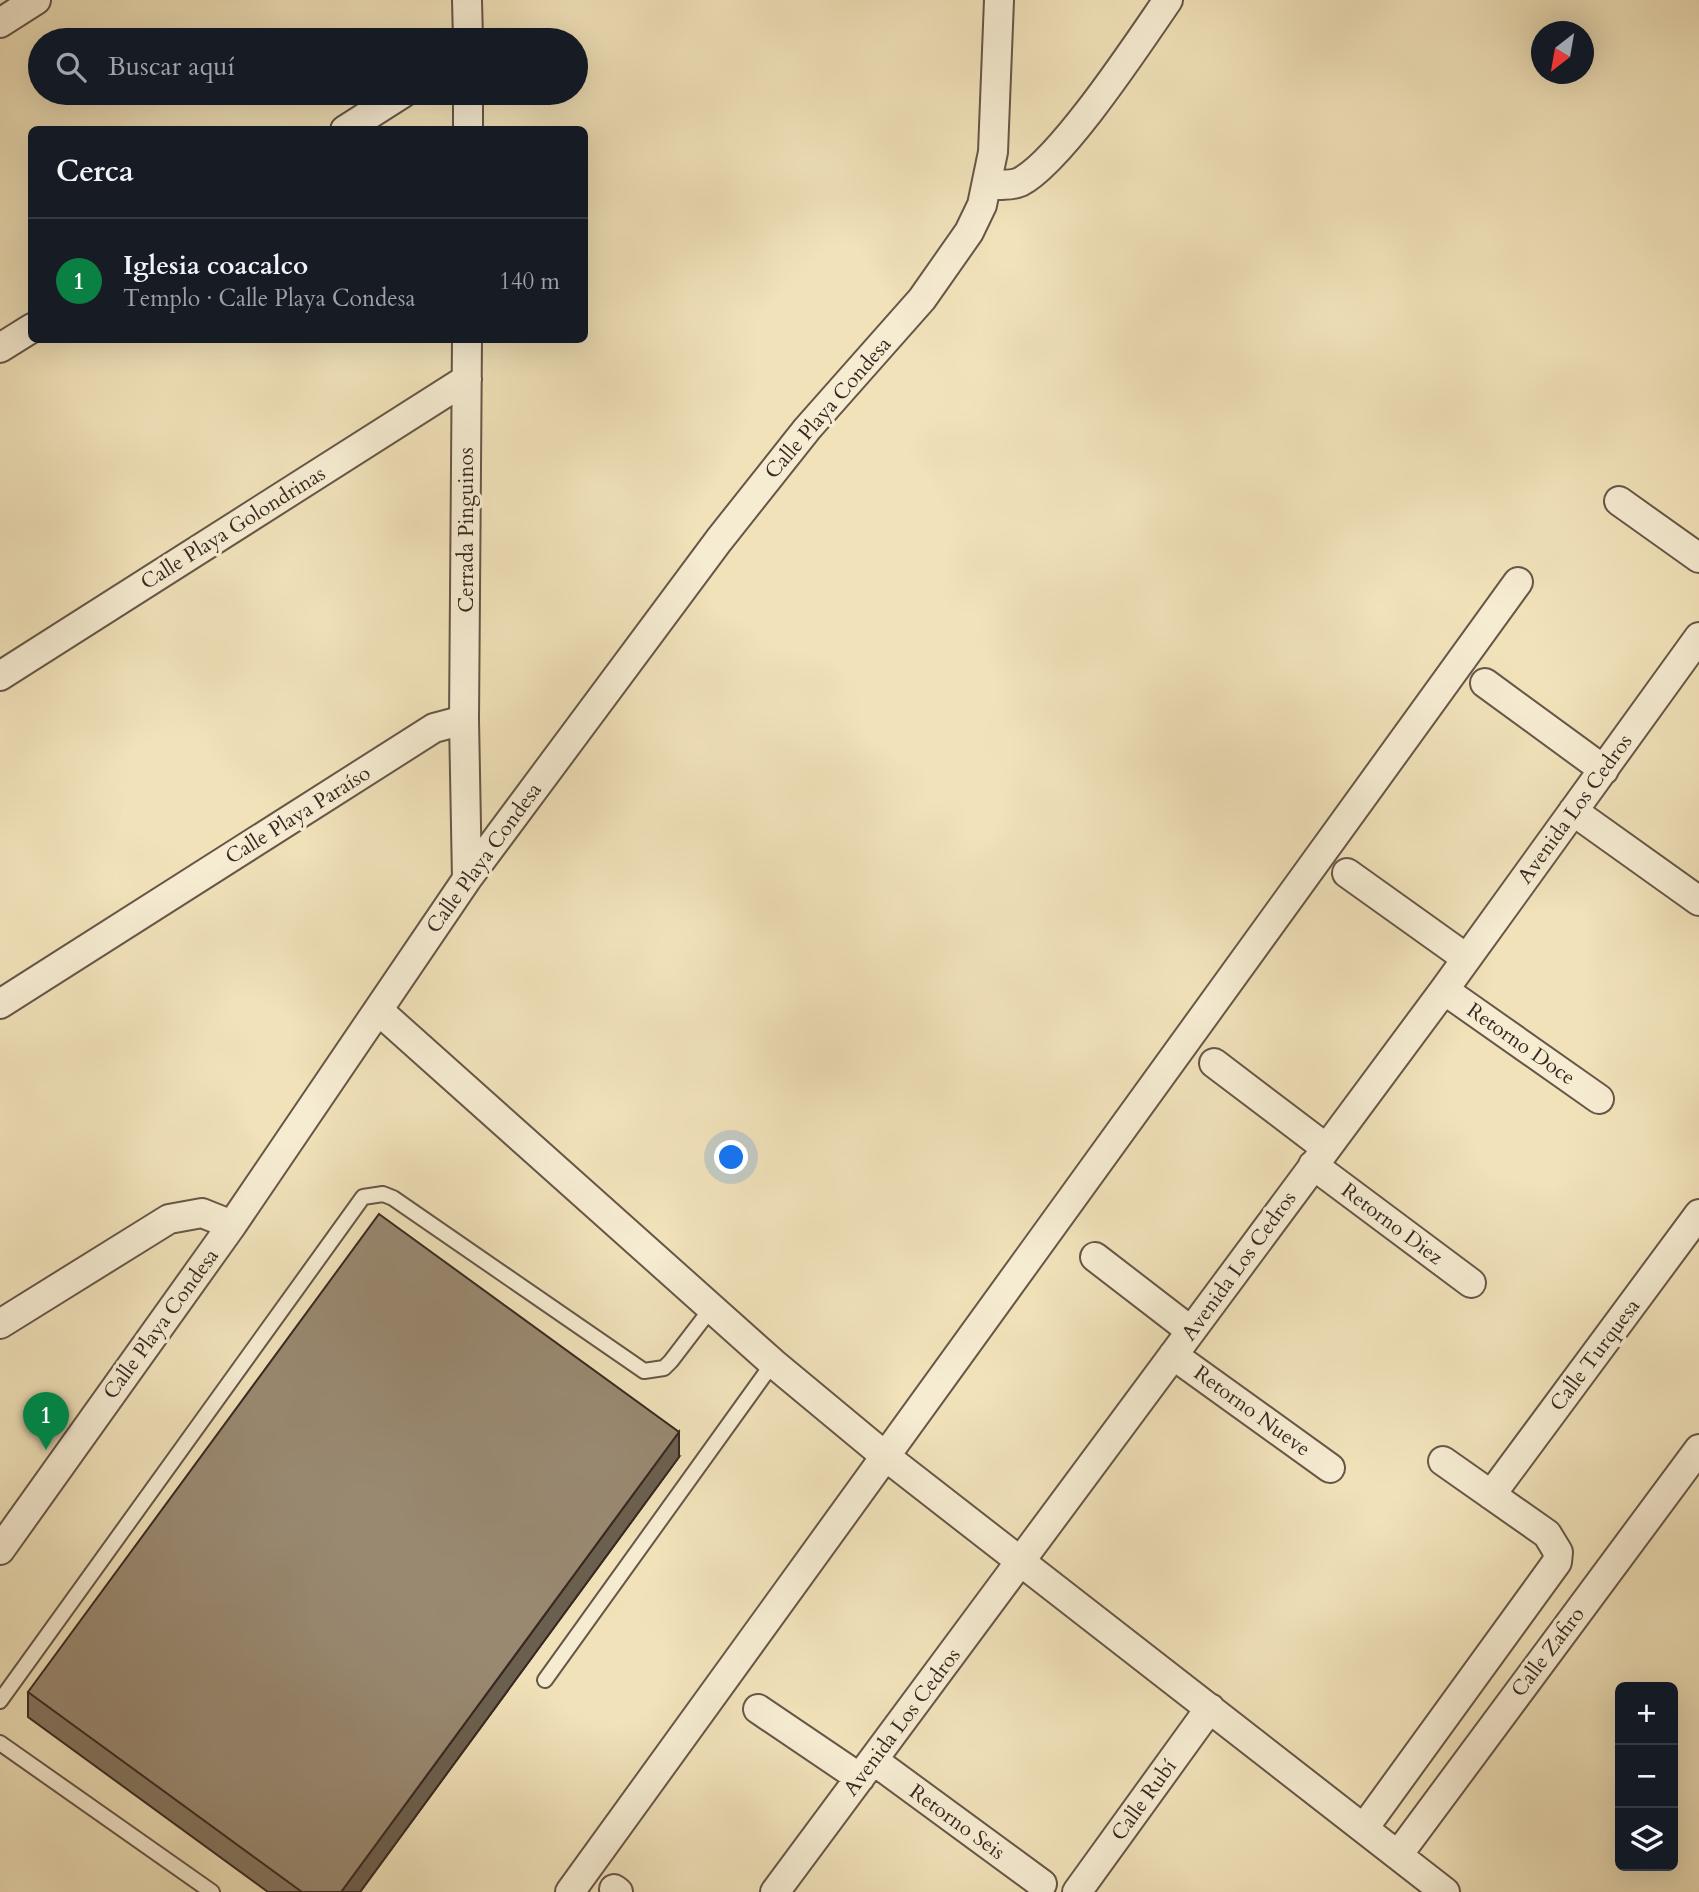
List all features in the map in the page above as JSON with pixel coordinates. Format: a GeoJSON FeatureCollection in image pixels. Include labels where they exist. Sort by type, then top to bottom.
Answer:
{"type":"FeatureCollection","features":[{"type":"Feature","properties":{"kind":"street"},"geometry":{"type":"LineString","coordinates":[[0,23],[36,0]]}},
{"type":"Feature","properties":{"kind":"street"},"geometry":{"type":"LineString","coordinates":[[467,0],[468,28]]}},
{"type":"Feature","properties":{"kind":"street","name":"Calle Playa Condesa"},"geometry":{"type":"LineString","coordinates":[[0,1550],[232,1225],[467,879],[719,540],[807,429],[922,299],[969,232],[982,205],[993,152],[999,0]]}},
{"type":"Feature","properties":{"kind":"street"},"geometry":{"type":"LineString","coordinates":[[988,184],[1018,183],[1035,172],[1060,147],[1168,0]]}},
{"type":"Feature","properties":{"kind":"street"},"geometry":{"type":"LineString","coordinates":[[351,126],[384,105]]}},
{"type":"Feature","properties":{"kind":"street"},"geometry":{"type":"LineString","coordinates":[[468,105],[468,126]]}},
{"type":"Feature","properties":{"kind":"street"},"geometry":{"type":"LineString","coordinates":[[0,348],[28,330]]}},
{"type":"Feature","properties":{"kind":"street","name":"Cerrada Pinguinos"},"geometry":{"type":"LineString","coordinates":[[464,720],[467,343]]}},
{"type":"Feature","properties":{"kind":"street","name":"Calle Playa Golondrinas"},"geometry":{"type":"LineString","coordinates":[[0,677],[467,379]]}},
{"type":"Feature","properties":{"kind":"street"},"geometry":{"type":"LineString","coordinates":[[1619,501],[1699,558]]}},
{"type":"Feature","properties":{"kind":"street"},"geometry":{"type":"LineString","coordinates":[[570,1892],[1518,582]]}},
{"type":"Feature","properties":{"kind":"street","name":"Avenida Los Cedros"},"geometry":{"type":"LineString","coordinates":[[775,1892],[1444,990],[1699,636]]}},
{"type":"Feature","properties":{"kind":"street"},"geometry":{"type":"LineString","coordinates":[[1485,683],[1604,769]]}},
{"type":"Feature","properties":{"kind":"street"},"geometry":{"type":"LineString","coordinates":[[464,720],[467,879]]}},
{"type":"Feature","properties":{"kind":"street","name":"Calle Playa Paraíso"},"geometry":{"type":"LineString","coordinates":[[0,1004],[434,729],[464,720]]}},
{"type":"Feature","properties":{"kind":"street"},"geometry":{"type":"LineString","coordinates":[[1573,811],[1699,901]]}},
{"type":"Feature","properties":{"kind":"street"},"geometry":{"type":"LineString","coordinates":[[1347,873],[1466,958]]}},
{"type":"Feature","properties":{"kind":"street","name":"Retorno Doce"},"geometry":{"type":"LineString","coordinates":[[1444,990],[1599,1099]]}},
{"type":"Feature","properties":{"kind":"street"},"geometry":{"type":"LineString","coordinates":[[378,1010],[710,1310],[885,1456],[1023,1560],[1445,1892]]}},
{"type":"Feature","properties":{"kind":"street","name":"Retorno Diez"},"geometry":{"type":"LineString","coordinates":[[1214,1063],[1320,1157],[1471,1283]]}},
{"type":"Feature","properties":{"kind":"street"},"geometry":{"type":"LineString","coordinates":[[0,1324],[169,1219],[202,1213],[232,1225]]}},
{"type":"Feature","properties":{"kind":"street","name":"Calle Turquesa"},"geometry":{"type":"LineString","coordinates":[[1490,1495],[1699,1214]]}},
{"type":"Feature","properties":{"kind":"street"},"geometry":{"type":"LineString","coordinates":[[1095,1256],[1191,1331]]}},
{"type":"Feature","properties":{"kind":"street","name":"Retorno Nueve"},"geometry":{"type":"LineString","coordinates":[[1173,1355],[1331,1468]]}},
{"type":"Feature","properties":{"kind":"street","name":"Calle Zafiro"},"geometry":{"type":"LineString","coordinates":[[1398,1855],[1699,1449]]}},
{"type":"Feature","properties":{"kind":"street"},"geometry":{"type":"LineString","coordinates":[[1364,1828],[1557,1562],[1558,1552],[1547,1534],[1443,1461]]}},
{"type":"Feature","properties":{"kind":"street","name":"Calle Rubí"},"geometry":{"type":"LineString","coordinates":[[1077,1892],[1210,1708]]}},
{"type":"Feature","properties":{"kind":"street","name":"Retorno Seis"},"geometry":{"type":"LineString","coordinates":[[758,1709],[866,1769],[1042,1884]]}},
{"type":"Feature","properties":{"kind":"lane"},"geometry":{"type":"LineString","coordinates":[[0,1701],[363,1197],[383,1194],[393,1198],[644,1371],[654,1371],[671,1361],[710,1310]]}},
{"type":"Feature","properties":{"kind":"lane"},"geometry":{"type":"LineString","coordinates":[[545,1679],[773,1363]]}},
{"type":"Feature","properties":{"kind":"lane"},"geometry":{"type":"LineString","coordinates":[[0,1743],[212,1892]]}},
{"type":"Feature","properties":{"kind":"building"},"geometry":{"type":"Polygon","coordinates":[[[379,1214],[679,1432],[341,1892],[302,1892],[28,1692],[379,1214]]]}},
{"type":"Feature","properties":{"kind":"place","name":"Iglesia coacalco"},"geometry":{"type":"Point","coordinates":[46,1450]}}]}
